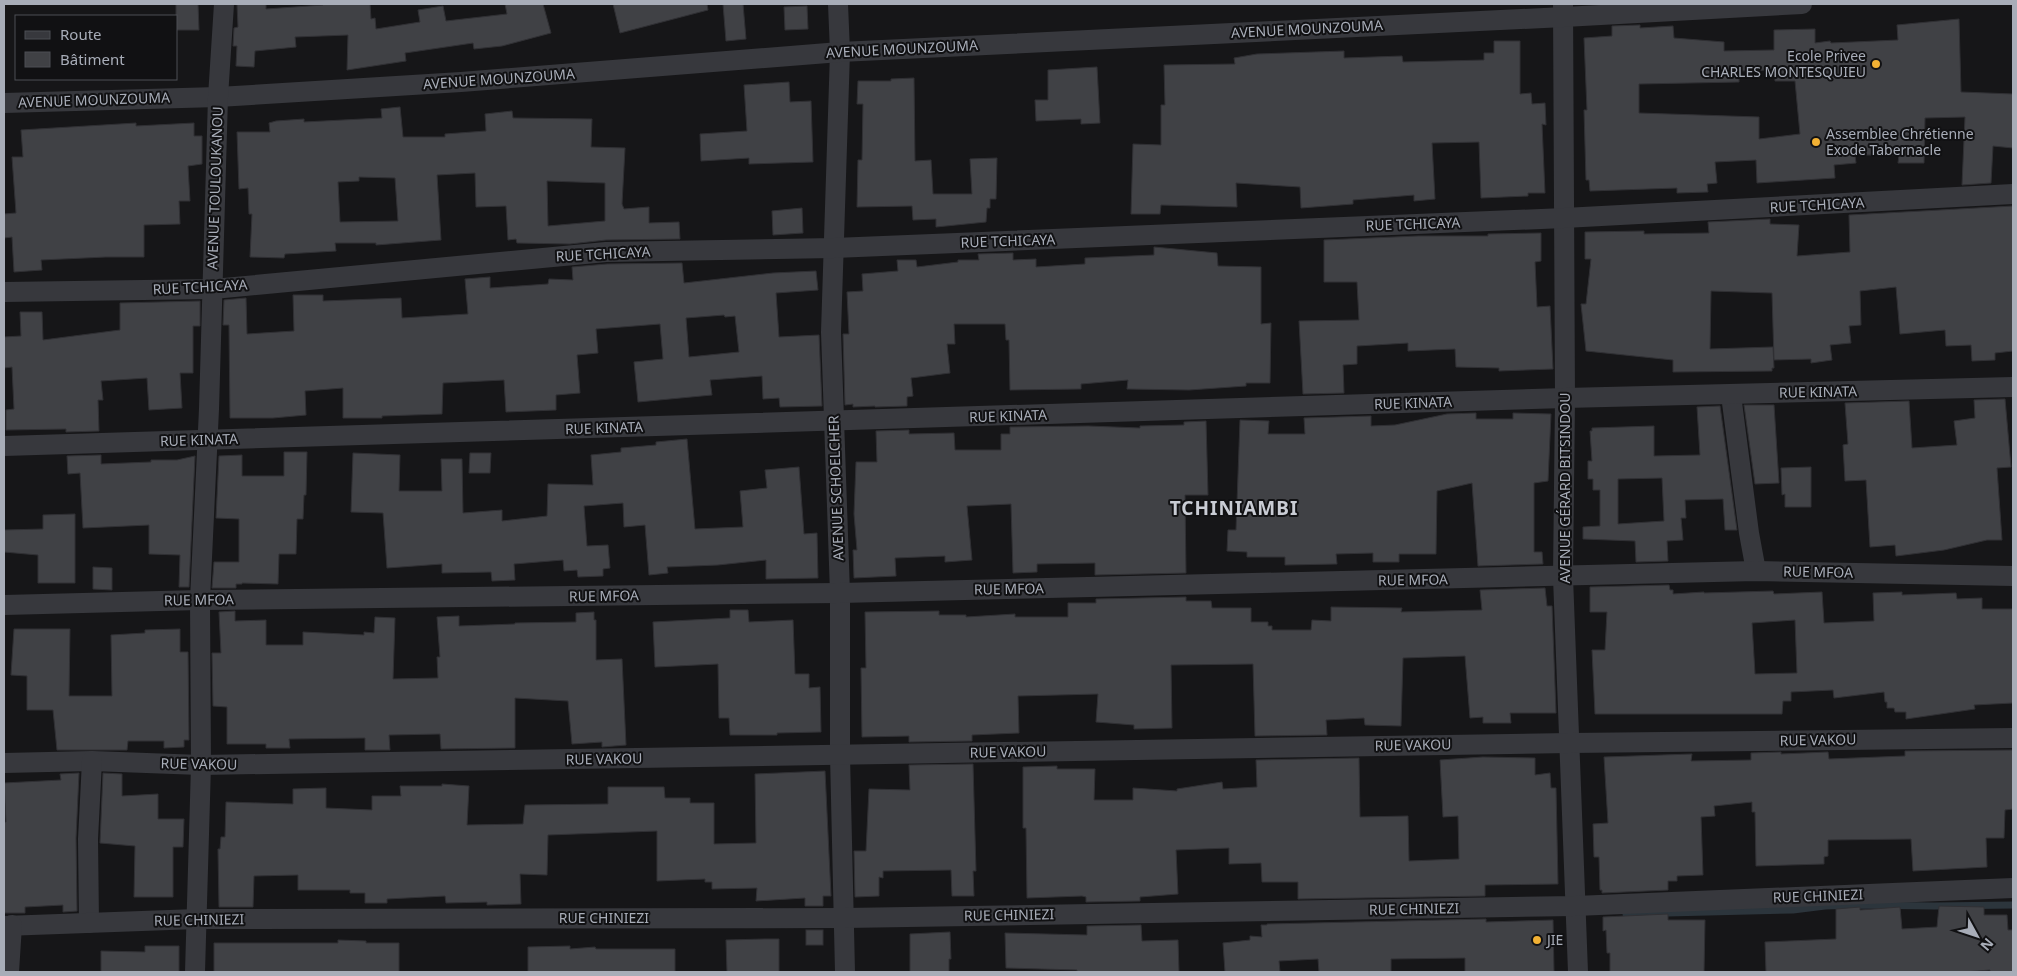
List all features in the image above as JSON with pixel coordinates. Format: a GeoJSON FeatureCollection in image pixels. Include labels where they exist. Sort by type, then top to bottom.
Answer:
{"type":"FeatureCollection","features":[{"type":"Feature","properties":{"kind":"street","name":"AVENUE TOULOUKANOU"},"geometry":{"type":"LineString","coordinates":[[195,972],[201,765],[200,600],[208,440],[218,97],[224,4]]}},
{"type":"Feature","properties":{"kind":"street","name":"AVENUE SCHOELCHER"},"geometry":{"type":"LineString","coordinates":[[838,4],[840,52],[831,332],[840,593],[840,755],[845,972]]}},
{"type":"Feature","properties":{"kind":"street","name":"AVENUE MOUNZOUMA"},"geometry":{"type":"LineString","coordinates":[[4,103],[218,97],[461,82],[840,52],[1563,10],[1802,4]]}},
{"type":"Feature","properties":{"kind":"street","name":"AVENUE GÉRARD BITSINDOU"},"geometry":{"type":"LineString","coordinates":[[1563,10],[1564,577],[1578,972]]}},
{"type":"Feature","properties":{"kind":"street","name":"RUE TCHICAYA"},"geometry":{"type":"LineString","coordinates":[[4,292],[212,289],[606,252],[834,248],[1564,218],[2013,194]]}},
{"type":"Feature","properties":{"kind":"street","name":"RUE KINATA"},"geometry":{"type":"LineString","coordinates":[[4,446],[1565,398],[2013,388]]}},
{"type":"Feature","properties":{"kind":"street"},"geometry":{"type":"LineString","coordinates":[[1731,395],[1749,533],[1756,571]]}},
{"type":"Feature","properties":{"kind":"street","name":"RUE MFOA"},"geometry":{"type":"LineString","coordinates":[[4,605],[200,600],[840,593],[1756,571],[2013,576]]}},
{"type":"Feature","properties":{"kind":"street","name":"RUE VAKOU"},"geometry":{"type":"LineString","coordinates":[[4,763],[92,761],[201,765],[1570,743],[2013,738]]}},
{"type":"Feature","properties":{"kind":"street"},"geometry":{"type":"LineString","coordinates":[[90,923],[88,839],[92,761]]}},
{"type":"Feature","properties":{"kind":"street","name":"RUE CHINIEZI"},"geometry":{"type":"LineString","coordinates":[[8,926],[197,919],[845,918],[1575,906],[2013,888]]}},
{"type":"Feature","properties":{"kind":"street"},"geometry":{"type":"LineString","coordinates":[[8,926],[9,972]]}},
{"type":"Feature","properties":{"kind":"building"},"geometry":{"type":"Polygon","coordinates":[[[176,4],[198,4],[199,30],[178,30],[178,15],[176,15],[176,4]]]}},
{"type":"Feature","properties":{"kind":"building"},"geometry":{"type":"Polygon","coordinates":[[[237,4],[266,4],[266,9],[323,4],[370,4],[371,19],[375,18],[376,29],[420,22],[418,10],[443,6],[446,21],[507,14],[505,4],[543,4],[551,33],[502,46],[474,49],[473,43],[405,53],[406,61],[347,70],[348,35],[295,37],[296,47],[255,51],[254,67],[236,66],[237,46],[233,46],[234,28],[238,27],[237,4]]]}},
{"type":"Feature","properties":{"kind":"building"},"geometry":{"type":"Polygon","coordinates":[[[613,4],[707,4],[708,10],[620,33],[613,4]]]}},
{"type":"Feature","properties":{"kind":"building"},"geometry":{"type":"Polygon","coordinates":[[[723,4],[743,4],[746,39],[726,41],[723,4]]]}},
{"type":"Feature","properties":{"kind":"building"},"geometry":{"type":"Polygon","coordinates":[[[807,6],[808,29],[785,30],[784,7],[807,6]]]}},
{"type":"Feature","properties":{"kind":"building"},"geometry":{"type":"Polygon","coordinates":[[[1959,19],[1961,92],[2013,94],[2013,148],[1993,146],[1991,183],[1962,185],[1965,117],[1925,118],[1924,163],[1898,163],[1899,155],[1855,155],[1856,163],[1834,165],[1835,178],[1757,183],[1756,160],[1715,162],[1717,183],[1707,184],[1708,192],[1677,193],[1677,188],[1590,191],[1589,180],[1586,180],[1584,110],[1587,110],[1584,38],[1612,36],[1612,26],[1640,25],[1640,28],[1673,26],[1674,38],[1724,42],[1724,51],[1774,50],[1774,30],[1815,29],[1815,43],[1830,41],[1831,43],[1898,40],[1897,25],[1959,19]],[[1775,70],[1739,71],[1739,82],[1639,84],[1639,113],[1759,117],[1759,139],[1800,134],[1795,81],[1775,81],[1775,70]]]}},
{"type":"Feature","properties":{"kind":"building"},"geometry":{"type":"Polygon","coordinates":[[[1494,41],[1520,41],[1520,94],[1531,93],[1532,104],[1545,103],[1546,125],[1542,124],[1545,193],[1528,193],[1528,196],[1481,198],[1479,142],[1432,143],[1435,199],[1414,201],[1414,195],[1353,200],[1353,204],[1301,208],[1300,187],[1236,183],[1237,207],[1161,205],[1160,214],[1131,214],[1133,144],[1161,145],[1161,105],[1165,105],[1164,65],[1235,64],[1234,58],[1257,54],[1344,51],[1344,58],[1402,56],[1403,62],[1484,60],[1484,53],[1494,53],[1494,41]]]}},
{"type":"Feature","properties":{"kind":"building"},"geometry":{"type":"Polygon","coordinates":[[[1097,67],[1100,123],[1081,124],[1081,119],[1036,121],[1035,100],[1048,100],[1048,70],[1097,67]]]}},
{"type":"Feature","properties":{"kind":"building"},"geometry":{"type":"Polygon","coordinates":[[[914,78],[915,161],[931,160],[933,194],[972,194],[970,159],[997,158],[996,199],[990,199],[990,208],[987,208],[986,222],[936,227],[936,219],[913,220],[912,206],[857,207],[858,160],[862,160],[863,104],[857,104],[858,81],[891,81],[891,79],[914,78]]]}},
{"type":"Feature","properties":{"kind":"building"},"geometry":{"type":"Polygon","coordinates":[[[789,82],[790,102],[811,101],[813,162],[749,164],[749,158],[701,161],[700,134],[747,131],[744,85],[789,82]]]}},
{"type":"Feature","properties":{"kind":"building"},"geometry":{"type":"Polygon","coordinates":[[[400,107],[403,137],[445,137],[445,134],[486,131],[485,114],[512,111],[513,118],[592,119],[591,147],[625,148],[622,204],[624,209],[649,207],[649,223],[679,222],[680,239],[606,240],[570,244],[517,243],[516,239],[508,240],[506,206],[476,207],[475,173],[437,175],[441,240],[376,245],[376,243],[335,243],[336,251],[285,254],[284,258],[250,257],[252,214],[249,214],[248,188],[239,189],[237,132],[270,132],[269,123],[276,121],[304,119],[304,122],[382,118],[381,109],[400,107]],[[359,177],[359,181],[338,182],[340,222],[398,221],[395,178],[359,177]],[[547,181],[548,226],[605,221],[605,183],[547,181]]]}},
{"type":"Feature","properties":{"kind":"building"},"geometry":{"type":"Polygon","coordinates":[[[136,123],[136,126],[194,123],[194,136],[202,136],[202,164],[188,166],[190,201],[179,201],[180,224],[144,225],[144,257],[41,260],[42,270],[14,272],[12,237],[4,238],[4,214],[16,213],[12,157],[23,157],[21,130],[136,123]]]}},
{"type":"Feature","properties":{"kind":"building"},"geometry":{"type":"Polygon","coordinates":[[[2013,206],[2013,351],[1995,353],[1995,360],[1972,361],[1971,345],[1946,346],[1945,330],[1900,334],[1896,287],[1860,291],[1861,325],[1849,326],[1851,343],[1830,345],[1832,360],[1811,363],[1811,359],[1774,360],[1772,293],[1711,291],[1710,349],[1773,347],[1774,368],[1772,368],[1772,371],[1673,372],[1673,360],[1586,351],[1581,304],[1586,304],[1591,259],[1585,259],[1585,232],[1644,231],[1644,234],[1709,233],[1708,222],[1770,219],[1770,224],[1799,225],[1797,256],[1850,252],[1849,215],[2013,206]]]}},
{"type":"Feature","properties":{"kind":"building"},"geometry":{"type":"Polygon","coordinates":[[[802,208],[803,233],[773,235],[772,211],[802,208]]]}},
{"type":"Feature","properties":{"kind":"building"},"geometry":{"type":"Polygon","coordinates":[[[1541,233],[1541,261],[1535,262],[1537,307],[1550,306],[1553,369],[1499,371],[1499,368],[1456,367],[1455,349],[1408,351],[1408,343],[1357,346],[1357,364],[1343,365],[1344,393],[1303,394],[1299,321],[1359,320],[1357,282],[1324,282],[1324,240],[1541,233]]]}},
{"type":"Feature","properties":{"kind":"building"},"geometry":{"type":"Polygon","coordinates":[[[1154,247],[1217,253],[1218,266],[1261,267],[1261,324],[1271,323],[1270,383],[1246,383],[1246,386],[1189,390],[1127,389],[1128,380],[1081,384],[1081,389],[1010,390],[1009,340],[1006,340],[1005,324],[954,324],[955,344],[947,344],[950,373],[911,378],[913,396],[907,397],[907,406],[853,407],[853,404],[845,405],[843,334],[849,334],[847,292],[863,291],[862,274],[898,271],[897,260],[916,260],[917,267],[958,262],[958,260],[979,260],[978,254],[1013,253],[1013,260],[1036,259],[1036,267],[1085,264],[1085,258],[1154,255],[1154,247]]]}},
{"type":"Feature","properties":{"kind":"building"},"geometry":{"type":"Polygon","coordinates":[[[682,263],[684,283],[773,273],[816,271],[818,290],[776,293],[779,337],[819,335],[822,406],[780,407],[779,398],[763,399],[762,376],[710,380],[712,395],[638,402],[634,362],[663,359],[660,324],[596,329],[598,353],[577,355],[580,393],[556,395],[556,410],[506,412],[504,380],[443,383],[442,414],[382,416],[382,418],[343,418],[343,388],[305,391],[306,415],[273,418],[230,418],[229,325],[223,325],[224,300],[246,298],[247,334],[294,331],[293,295],[323,295],[323,301],[401,298],[402,318],[468,314],[465,279],[490,277],[490,288],[548,284],[549,279],[573,280],[572,267],[607,264],[682,263]],[[724,315],[686,318],[689,357],[739,352],[735,316],[725,317],[724,315]]]}},
{"type":"Feature","properties":{"kind":"building"},"geometry":{"type":"Polygon","coordinates":[[[200,301],[200,326],[193,326],[193,373],[180,373],[182,408],[149,410],[147,378],[101,381],[103,400],[98,400],[99,431],[66,432],[66,429],[6,430],[6,410],[14,409],[12,367],[4,368],[4,337],[21,336],[20,312],[42,312],[43,340],[120,330],[120,303],[200,301]]]}},
{"type":"Feature","properties":{"kind":"building"},"geometry":{"type":"Polygon","coordinates":[[[2005,399],[2011,467],[1997,468],[2002,540],[1987,540],[1944,550],[1896,556],[1895,545],[1870,547],[1866,480],[1845,481],[1843,445],[1848,444],[1845,403],[1909,401],[1912,448],[1957,445],[1954,421],[1975,418],[1974,400],[2005,399]]]}},
{"type":"Feature","properties":{"kind":"building"},"geometry":{"type":"Polygon","coordinates":[[[1744,405],[1774,405],[1779,483],[1755,484],[1744,405]]]}},
{"type":"Feature","properties":{"kind":"building"},"geometry":{"type":"Polygon","coordinates":[[[1720,406],[1737,530],[1725,530],[1723,499],[1685,500],[1686,518],[1681,518],[1683,540],[1667,541],[1668,561],[1636,562],[1635,541],[1583,539],[1583,527],[1600,526],[1600,490],[1593,490],[1593,479],[1588,479],[1588,461],[1592,461],[1590,431],[1592,431],[1592,428],[1654,426],[1654,456],[1700,455],[1697,407],[1720,406]],[[1662,478],[1618,479],[1618,524],[1664,521],[1662,478]]]}},
{"type":"Feature","properties":{"kind":"building"},"geometry":{"type":"Polygon","coordinates":[[[1476,413],[1476,419],[1513,419],[1513,413],[1551,414],[1548,481],[1534,483],[1534,552],[1542,552],[1543,564],[1478,566],[1472,483],[1437,491],[1436,554],[1399,554],[1399,562],[1373,562],[1373,553],[1336,554],[1337,564],[1285,565],[1285,557],[1247,557],[1247,552],[1227,551],[1228,530],[1236,530],[1240,420],[1269,421],[1268,434],[1305,434],[1304,418],[1371,416],[1371,426],[1395,425],[1447,414],[1476,413]]]}},
{"type":"Feature","properties":{"kind":"building"},"geometry":{"type":"Polygon","coordinates":[[[1206,421],[1208,495],[1185,495],[1186,573],[1095,575],[1095,563],[1037,564],[1037,572],[1013,573],[1011,504],[967,506],[972,560],[945,562],[945,556],[895,558],[896,576],[854,578],[853,550],[857,550],[854,514],[856,462],[877,462],[876,431],[909,430],[909,434],[954,433],[955,450],[1001,450],[1001,434],[1010,434],[1010,427],[1088,426],[1140,428],[1140,426],[1184,425],[1184,422],[1206,421]]]}},
{"type":"Feature","properties":{"kind":"building"},"geometry":{"type":"Polygon","coordinates":[[[687,439],[695,529],[743,527],[740,491],[767,488],[765,470],[799,467],[804,534],[817,533],[818,578],[766,579],[766,560],[718,565],[667,567],[668,573],[649,575],[645,525],[624,527],[623,503],[584,506],[587,546],[608,545],[610,568],[603,569],[603,576],[578,577],[577,570],[564,571],[563,560],[514,564],[515,580],[492,581],[491,572],[442,573],[442,564],[387,568],[383,513],[351,512],[353,453],[400,455],[399,491],[442,491],[441,459],[462,459],[463,513],[502,510],[502,521],[547,516],[548,484],[593,485],[591,455],[621,452],[621,448],[656,445],[656,442],[687,439]]]}},
{"type":"Feature","properties":{"kind":"building"},"geometry":{"type":"Polygon","coordinates":[[[284,452],[307,452],[306,495],[304,495],[303,519],[297,519],[296,554],[279,554],[278,584],[242,583],[236,584],[236,588],[212,588],[214,562],[239,562],[239,519],[216,518],[219,456],[242,455],[242,476],[284,476],[284,452]]]}},
{"type":"Feature","properties":{"kind":"building"},"geometry":{"type":"Polygon","coordinates":[[[470,453],[491,453],[490,473],[469,473],[470,453]]]}},
{"type":"Feature","properties":{"kind":"building"},"geometry":{"type":"Polygon","coordinates":[[[101,455],[101,464],[177,460],[195,456],[189,587],[179,587],[180,555],[149,554],[149,525],[83,528],[80,473],[68,474],[67,456],[101,455]]]}},
{"type":"Feature","properties":{"kind":"building"},"geometry":{"type":"Polygon","coordinates":[[[1811,467],[1811,507],[1785,507],[1785,494],[1782,495],[1781,468],[1811,467]]]}},
{"type":"Feature","properties":{"kind":"building"},"geometry":{"type":"Polygon","coordinates":[[[75,514],[75,583],[38,583],[38,555],[4,552],[4,530],[43,529],[43,515],[75,514]]]}},
{"type":"Feature","properties":{"kind":"building"},"geometry":{"type":"Polygon","coordinates":[[[93,567],[112,568],[112,590],[93,589],[93,567]]]}},
{"type":"Feature","properties":{"kind":"building"},"geometry":{"type":"Polygon","coordinates":[[[1669,585],[1670,590],[1673,590],[1673,594],[1773,591],[1774,594],[1822,592],[1824,623],[1874,621],[1873,593],[1902,592],[1902,595],[1956,593],[1957,599],[1982,598],[1982,609],[2013,609],[2013,703],[1974,705],[1975,709],[1906,719],[1906,712],[1895,712],[1894,708],[1887,708],[1884,692],[1834,698],[1833,690],[1791,692],[1791,701],[1783,701],[1782,714],[1595,714],[1592,650],[1605,650],[1607,612],[1590,612],[1590,587],[1669,585]],[[1795,620],[1752,623],[1755,674],[1797,673],[1795,620]]]}},
{"type":"Feature","properties":{"kind":"building"},"geometry":{"type":"Polygon","coordinates":[[[1545,588],[1547,606],[1552,606],[1556,713],[1510,713],[1511,723],[1483,723],[1483,717],[1470,718],[1465,656],[1403,658],[1401,726],[1365,725],[1364,718],[1326,720],[1327,735],[1255,736],[1253,664],[1171,665],[1172,728],[1134,729],[1134,725],[1096,722],[1098,694],[1018,696],[1019,733],[972,735],[972,741],[909,742],[909,736],[862,737],[861,668],[866,668],[865,612],[939,611],[939,615],[966,615],[966,617],[1015,614],[1015,617],[1068,617],[1068,603],[1096,603],[1096,599],[1186,597],[1186,601],[1211,601],[1212,608],[1251,608],[1251,622],[1268,622],[1268,626],[1272,626],[1272,630],[1311,630],[1312,620],[1331,621],[1331,607],[1402,608],[1401,612],[1482,610],[1480,590],[1545,588]]]}},
{"type":"Feature","properties":{"kind":"building"},"geometry":{"type":"Polygon","coordinates":[[[730,610],[748,610],[749,622],[793,620],[795,674],[809,674],[809,688],[820,687],[821,732],[777,733],[777,735],[730,735],[729,718],[719,718],[718,664],[655,667],[653,622],[730,618],[730,610]]]}},
{"type":"Feature","properties":{"kind":"building"},"geometry":{"type":"Polygon","coordinates":[[[235,611],[235,621],[266,620],[266,645],[303,645],[303,632],[364,635],[364,632],[374,633],[375,617],[395,618],[393,679],[438,678],[437,657],[440,657],[437,617],[459,616],[459,626],[576,622],[576,613],[594,612],[594,620],[596,620],[596,660],[622,659],[626,745],[602,747],[602,742],[572,744],[568,701],[515,698],[515,748],[441,749],[440,734],[389,735],[390,750],[365,750],[365,738],[289,739],[290,748],[266,748],[266,744],[227,744],[227,707],[213,706],[212,653],[221,653],[219,612],[235,611]]]}},
{"type":"Feature","properties":{"kind":"building"},"geometry":{"type":"Polygon","coordinates":[[[14,629],[70,629],[69,696],[112,696],[111,635],[145,633],[145,630],[180,629],[180,652],[188,652],[189,740],[184,740],[184,747],[164,748],[164,741],[128,741],[127,750],[57,750],[53,710],[27,710],[27,676],[11,675],[14,629]]]}},
{"type":"Feature","properties":{"kind":"building"},"geometry":{"type":"Polygon","coordinates":[[[2013,750],[2013,809],[2005,810],[2004,838],[1986,838],[1987,867],[1913,871],[1911,839],[1828,840],[1828,856],[1824,857],[1824,864],[1756,866],[1755,812],[1752,812],[1752,802],[1714,806],[1715,816],[1701,817],[1703,875],[1677,876],[1677,881],[1668,881],[1668,890],[1602,893],[1602,890],[1600,890],[1599,857],[1594,857],[1593,824],[1608,823],[1604,757],[1692,754],[1691,761],[1751,760],[1751,753],[1828,752],[1829,759],[1905,756],[1905,751],[2013,750]]]}},
{"type":"Feature","properties":{"kind":"building"},"geometry":{"type":"Polygon","coordinates":[[[1483,757],[1535,758],[1535,775],[1550,773],[1551,788],[1556,788],[1558,884],[1485,885],[1485,896],[1298,899],[1298,882],[1262,882],[1261,863],[1229,864],[1229,848],[1176,850],[1178,894],[1140,897],[1140,901],[1086,902],[1086,897],[1082,896],[1027,898],[1026,828],[1023,828],[1023,767],[1057,766],[1057,769],[1095,769],[1094,800],[1133,800],[1133,788],[1177,791],[1177,789],[1222,782],[1223,789],[1257,787],[1256,760],[1359,758],[1360,817],[1408,816],[1409,861],[1459,859],[1458,816],[1443,817],[1440,760],[1483,757]]]}},
{"type":"Feature","properties":{"kind":"building"},"geometry":{"type":"Polygon","coordinates":[[[973,764],[976,871],[973,871],[974,896],[952,896],[951,870],[883,871],[883,878],[879,877],[879,896],[855,897],[854,851],[866,851],[869,789],[910,790],[909,765],[973,764]]]}},
{"type":"Feature","properties":{"kind":"building"},"geometry":{"type":"Polygon","coordinates":[[[825,771],[831,896],[823,896],[823,906],[805,906],[805,898],[756,901],[757,888],[712,889],[712,882],[705,882],[705,879],[657,881],[657,831],[548,835],[547,875],[520,874],[521,904],[487,905],[487,902],[446,903],[445,896],[387,899],[387,903],[365,903],[365,893],[350,893],[350,890],[298,890],[298,875],[254,876],[253,907],[219,907],[218,849],[220,849],[221,837],[225,837],[226,802],[293,804],[293,789],[326,788],[326,808],[372,810],[372,796],[401,796],[400,786],[442,786],[442,784],[469,786],[467,825],[523,824],[525,805],[608,804],[608,787],[664,787],[665,798],[690,798],[690,803],[714,803],[714,844],[756,843],[755,774],[825,771]]]}},
{"type":"Feature","properties":{"kind":"building"},"geometry":{"type":"Polygon","coordinates":[[[79,773],[76,838],[77,911],[63,912],[63,905],[25,907],[25,913],[4,913],[4,822],[6,822],[4,783],[61,780],[60,774],[79,773]]]}},
{"type":"Feature","properties":{"kind":"building"},"geometry":{"type":"Polygon","coordinates":[[[103,773],[122,774],[122,796],[158,794],[158,819],[184,819],[183,847],[173,847],[173,897],[134,897],[135,846],[100,843],[103,773]]]}},
{"type":"Feature","properties":{"kind":"building"},"geometry":{"type":"Polygon","coordinates":[[[1939,906],[1984,907],[1984,915],[2007,915],[2008,930],[2013,930],[2013,972],[1990,972],[1990,970],[1965,972],[1766,972],[1765,942],[1836,939],[1836,909],[1860,907],[1860,910],[1900,907],[1902,929],[1937,927],[1939,906]]]}},
{"type":"Feature","properties":{"kind":"building"},"geometry":{"type":"Polygon","coordinates":[[[1668,914],[1668,920],[1705,920],[1704,972],[1610,972],[1610,953],[1607,953],[1606,930],[1603,931],[1603,917],[1668,914]]]}},
{"type":"Feature","properties":{"kind":"building"},"geometry":{"type":"Polygon","coordinates":[[[1486,919],[1486,922],[1553,920],[1554,972],[1465,972],[1465,958],[1391,959],[1391,972],[1319,972],[1318,959],[1279,961],[1280,972],[1225,972],[1223,943],[1250,940],[1250,936],[1262,937],[1261,925],[1486,919]]]}},
{"type":"Feature","properties":{"kind":"building"},"geometry":{"type":"Polygon","coordinates":[[[1141,925],[1142,941],[1178,940],[1179,972],[1077,972],[1077,970],[1006,968],[1005,933],[1087,935],[1087,926],[1141,925]]]}},
{"type":"Feature","properties":{"kind":"building"},"geometry":{"type":"Polygon","coordinates":[[[806,930],[823,930],[823,945],[806,945],[806,930]]]}},
{"type":"Feature","properties":{"kind":"building"},"geometry":{"type":"Polygon","coordinates":[[[950,932],[951,959],[949,959],[949,972],[910,972],[910,934],[950,932]]]}},
{"type":"Feature","properties":{"kind":"building"},"geometry":{"type":"Polygon","coordinates":[[[779,939],[779,972],[727,972],[726,940],[779,939]]]}},
{"type":"Feature","properties":{"kind":"building"},"geometry":{"type":"Polygon","coordinates":[[[338,940],[366,941],[366,943],[399,943],[399,972],[214,972],[214,943],[338,943],[338,940]]]}},
{"type":"Feature","properties":{"kind":"building"},"geometry":{"type":"Polygon","coordinates":[[[145,946],[179,946],[179,972],[101,972],[101,951],[145,952],[145,946]]]}},
{"type":"Feature","properties":{"kind":"building"},"geometry":{"type":"Polygon","coordinates":[[[570,946],[570,949],[595,947],[596,949],[675,949],[675,972],[528,972],[528,947],[570,946]]]}},
{"type":"Feature","properties":{"kind":"waterway"},"geometry":{"type":"LineString","coordinates":[[1626,914],[1793,910],[1855,905],[2013,905]]}},
{"type":"Feature","properties":{"kind":"place","name":"Ecole Privee CHARLES MONTESQUIEU"},"geometry":{"type":"Point","coordinates":[1876,64]}},
{"type":"Feature","properties":{"kind":"place","name":"Assemblee Chrétienne Exode Tabernacle"},"geometry":{"type":"Point","coordinates":[1816,142]}},
{"type":"Feature","properties":{"kind":"place","name":"JIE"},"geometry":{"type":"Point","coordinates":[1537,940]}},
{"type":"Feature","properties":{"kind":"district","name":"TCHINIAMBI"},"geometry":{"type":"Point","coordinates":[1234,508]}}]}
